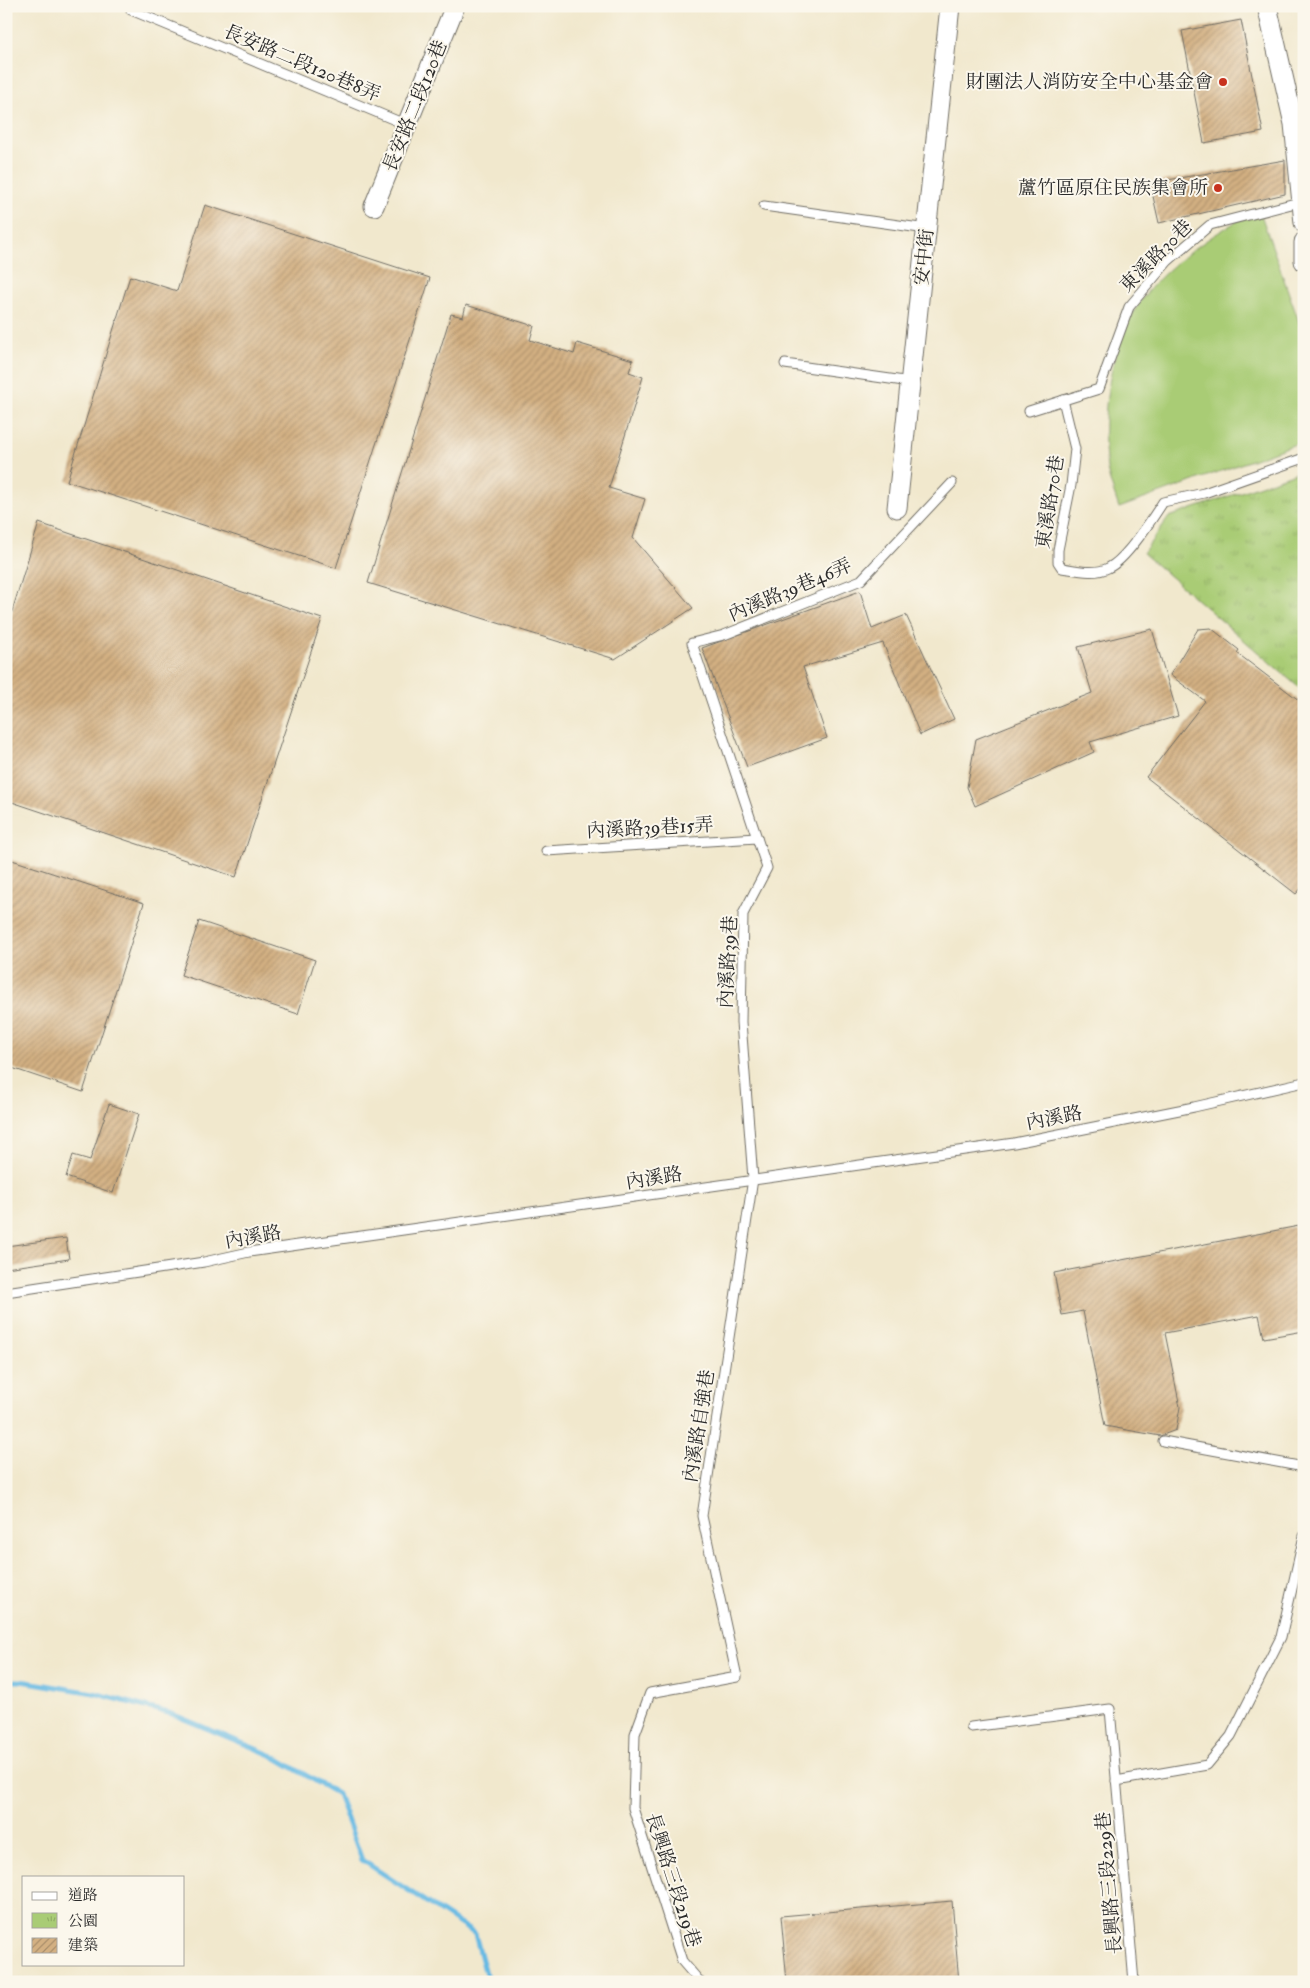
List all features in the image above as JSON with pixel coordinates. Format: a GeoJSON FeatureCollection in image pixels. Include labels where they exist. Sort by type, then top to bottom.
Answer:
{"type":"FeatureCollection","features":[{"type":"Feature","properties":{"kind":"street","name":"長安路二段120巷"},"geometry":{"type":"LineString","coordinates":[[374,206],[455,6]]}},
{"type":"Feature","properties":{"kind":"street","name":"安中街"},"geometry":{"type":"LineString","coordinates":[[898,508],[950,6]]}},
{"type":"Feature","properties":{"kind":"street"},"geometry":{"type":"LineString","coordinates":[[1267,6],[1294,124],[1297,172],[1303,201],[1304,223]]}},
{"type":"Feature","properties":{"kind":"street"},"geometry":{"type":"LineString","coordinates":[[1304,242],[1304,262]]}},
{"type":"Feature","properties":{"kind":"lane","name":"長安路二段120巷8弄"},"geometry":{"type":"LineString","coordinates":[[131,6],[132,10],[407,125]]}},
{"type":"Feature","properties":{"kind":"lane","name":"東溪路30巷"},"geometry":{"type":"LineString","coordinates":[[1029,411],[1099,389],[1129,307],[1168,261],[1210,225],[1303,201]]}},
{"type":"Feature","properties":{"kind":"lane"},"geometry":{"type":"LineString","coordinates":[[764,206],[927,230]]}},
{"type":"Feature","properties":{"kind":"lane"},"geometry":{"type":"LineString","coordinates":[[785,364],[911,382]]}},
{"type":"Feature","properties":{"kind":"lane","name":"東溪路70巷"},"geometry":{"type":"LineString","coordinates":[[1063,400],[1075,449],[1072,485],[1058,550],[1058,562],[1062,568],[1094,572],[1109,568],[1147,527],[1164,502],[1204,493],[1304,458]]}},
{"type":"Feature","properties":{"kind":"lane","name":"內溪路39巷46弄"},"geometry":{"type":"LineString","coordinates":[[692,643],[724,635],[861,580],[952,483]]}},
{"type":"Feature","properties":{"kind":"lane","name":"內溪路39巷"},"geometry":{"type":"LineString","coordinates":[[692,643],[767,868],[743,914],[741,1022],[753,1179]]}},
{"type":"Feature","properties":{"kind":"lane","name":"內溪路39巷15弄"},"geometry":{"type":"LineString","coordinates":[[546,850],[757,838]]}},
{"type":"Feature","properties":{"kind":"lane","name":"內溪路"},"geometry":{"type":"LineString","coordinates":[[6,1292],[204,1262],[250,1252],[1014,1143],[1194,1107],[1304,1082]]}},
{"type":"Feature","properties":{"kind":"lane","name":"內溪路自強巷"},"geometry":{"type":"LineString","coordinates":[[737,1677],[702,1516],[753,1179]]}},
{"type":"Feature","properties":{"kind":"lane"},"geometry":{"type":"LineString","coordinates":[[1163,1441],[1304,1467]]}},
{"type":"Feature","properties":{"kind":"lane"},"geometry":{"type":"LineString","coordinates":[[1116,1781],[1207,1764],[1231,1736],[1280,1637],[1304,1536]]}},
{"type":"Feature","properties":{"kind":"lane","name":"長興路三段219巷"},"geometry":{"type":"LineString","coordinates":[[700,1982],[682,1961],[632,1808],[635,1734],[650,1693],[737,1677]]}},
{"type":"Feature","properties":{"kind":"lane","name":"長興路三段229巷"},"geometry":{"type":"LineString","coordinates":[[971,1728],[1110,1709],[1134,1982]]}},
{"type":"Feature","properties":{"kind":"green space"},"geometry":{"type":"Polygon","coordinates":[[[1259,209],[1304,336],[1304,441],[1119,508],[1107,468],[1105,422],[1111,374],[1125,329],[1136,308],[1161,277],[1214,235],[1259,209]]]}},
{"type":"Feature","properties":{"kind":"green space"},"geometry":{"type":"Polygon","coordinates":[[[1304,470],[1304,692],[1143,553],[1169,517],[1304,470]]]}},
{"type":"Feature","properties":{"kind":"building","name":"財團法人消防安全中心基金會"},"geometry":{"type":"Polygon","coordinates":[[[1241,20],[1263,132],[1204,143],[1182,31],[1241,20]]]}},
{"type":"Feature","properties":{"kind":"building","name":"蘆竹區原住民族集會所"},"geometry":{"type":"Polygon","coordinates":[[[1285,160],[1285,194],[1159,223],[1150,183],[1285,160]]]}},
{"type":"Feature","properties":{"kind":"building"},"geometry":{"type":"Polygon","coordinates":[[[205,205],[430,278],[336,568],[67,481],[130,276],[177,291],[205,205]]]}},
{"type":"Feature","properties":{"kind":"building"},"geometry":{"type":"Polygon","coordinates":[[[466,305],[534,326],[530,340],[574,354],[577,343],[633,360],[629,372],[643,377],[609,488],[645,499],[633,538],[693,608],[615,659],[368,583],[451,314],[463,317],[466,305]]]}},
{"type":"Feature","properties":{"kind":"building"},"geometry":{"type":"Polygon","coordinates":[[[39,523],[322,619],[236,877],[6,800],[6,631],[39,523]]]}},
{"type":"Feature","properties":{"kind":"building"},"geometry":{"type":"Polygon","coordinates":[[[860,591],[872,629],[906,615],[954,719],[920,735],[883,643],[803,667],[827,738],[747,767],[702,648],[860,591]]]}},
{"type":"Feature","properties":{"kind":"building"},"geometry":{"type":"Polygon","coordinates":[[[1211,628],[1239,650],[1237,653],[1304,704],[1304,885],[1296,894],[1146,777],[1205,701],[1170,675],[1198,629],[1211,628]]]}},
{"type":"Feature","properties":{"kind":"building"},"geometry":{"type":"Polygon","coordinates":[[[1152,629],[1178,716],[1090,742],[1094,752],[975,806],[967,787],[976,739],[1092,693],[1078,647],[1152,629]]]}},
{"type":"Feature","properties":{"kind":"building"},"geometry":{"type":"Polygon","coordinates":[[[6,858],[144,903],[83,1092],[6,1066],[6,858]]]}},
{"type":"Feature","properties":{"kind":"building"},"geometry":{"type":"Polygon","coordinates":[[[199,921],[315,960],[298,1014],[181,975],[199,921]]]}},
{"type":"Feature","properties":{"kind":"building"},"geometry":{"type":"Polygon","coordinates":[[[109,1104],[139,1114],[113,1193],[66,1177],[73,1155],[90,1160],[109,1104]]]}},
{"type":"Feature","properties":{"kind":"building"},"geometry":{"type":"Polygon","coordinates":[[[1304,1225],[1304,1331],[1264,1338],[1259,1315],[1165,1333],[1180,1407],[1176,1430],[1160,1436],[1105,1426],[1083,1311],[1062,1315],[1054,1273],[1304,1225]]]}},
{"type":"Feature","properties":{"kind":"building"},"geometry":{"type":"Polygon","coordinates":[[[66,1238],[69,1259],[6,1268],[6,1246],[66,1238]]]}},
{"type":"Feature","properties":{"kind":"building"},"geometry":{"type":"Polygon","coordinates":[[[952,1901],[959,1982],[787,1982],[781,1916],[952,1901]]]}},
{"type":"Feature","properties":{"kind":"waterway"},"geometry":{"type":"LineString","coordinates":[[6,1681],[21,1681],[94,1693],[172,1714],[271,1755],[338,1794],[362,1860],[475,1934],[488,1982]]}},
{"type":"Feature","properties":{"kind":"place","name":"財團法人消防安全中心基金會"},"geometry":{"type":"Point","coordinates":[1223,82]}},
{"type":"Feature","properties":{"kind":"place","name":"蘆竹區原住民族集會所"},"geometry":{"type":"Point","coordinates":[1218,188]}}]}
